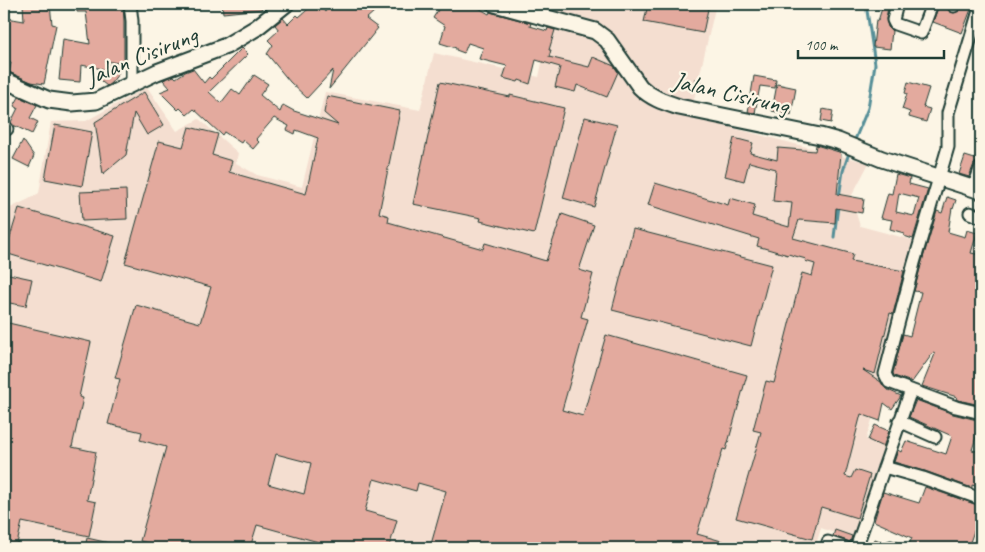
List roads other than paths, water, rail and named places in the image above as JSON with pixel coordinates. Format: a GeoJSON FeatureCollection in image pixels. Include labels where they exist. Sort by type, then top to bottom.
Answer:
{"type":"FeatureCollection","features":[{"type":"Feature","properties":{"kind":"main road","name":"Jalan Cisirung"},"geometry":{"type":"LineString","coordinates":[[5,84],[49,100],[72,103],[96,101],[157,72],[226,46],[256,28],[286,4]]}},
{"type":"Feature","properties":{"kind":"main road","name":"Jalan Cisirung"},"geometry":{"type":"LineString","coordinates":[[498,4],[580,26],[601,34],[640,88],[652,97],[662,101],[678,107],[820,136],[882,159],[977,190]]}},
{"type":"Feature","properties":{"kind":"street"},"geometry":{"type":"LineString","coordinates":[[130,4],[132,21],[132,85]]}},
{"type":"Feature","properties":{"kind":"street"},"geometry":{"type":"LineString","coordinates":[[898,4],[893,20],[895,24],[921,34],[932,4]]}},
{"type":"Feature","properties":{"kind":"street"},"geometry":{"type":"LineString","coordinates":[[981,4],[948,113],[948,147],[885,374],[889,382],[956,407],[981,413]]}},
{"type":"Feature","properties":{"kind":"street"},"geometry":{"type":"LineString","coordinates":[[977,190],[981,167]]}},
{"type":"Feature","properties":{"kind":"street"},"geometry":{"type":"LineString","coordinates":[[970,213],[981,217]]}},
{"type":"Feature","properties":{"kind":"street"},"geometry":{"type":"LineString","coordinates":[[856,548],[911,390]]}},
{"type":"Feature","properties":{"kind":"street"},"geometry":{"type":"LineString","coordinates":[[899,421],[935,437]]}},
{"type":"Feature","properties":{"kind":"street"},"geometry":{"type":"LineString","coordinates":[[884,467],[923,478],[981,499]]}},
{"type":"Feature","properties":{"kind":"street"},"geometry":{"type":"LineString","coordinates":[[828,542],[846,548]]}},
{"type":"Feature","properties":{"kind":"waterway"},"geometry":{"type":"LineString","coordinates":[[854,142],[868,108],[875,64],[866,4]]}},
{"type":"Feature","properties":{"kind":"waterway"},"geometry":{"type":"LineString","coordinates":[[839,197],[843,171],[850,150]]}},
{"type":"Feature","properties":{"kind":"waterway"},"geometry":{"type":"LineString","coordinates":[[834,237],[838,206]]}}]}
